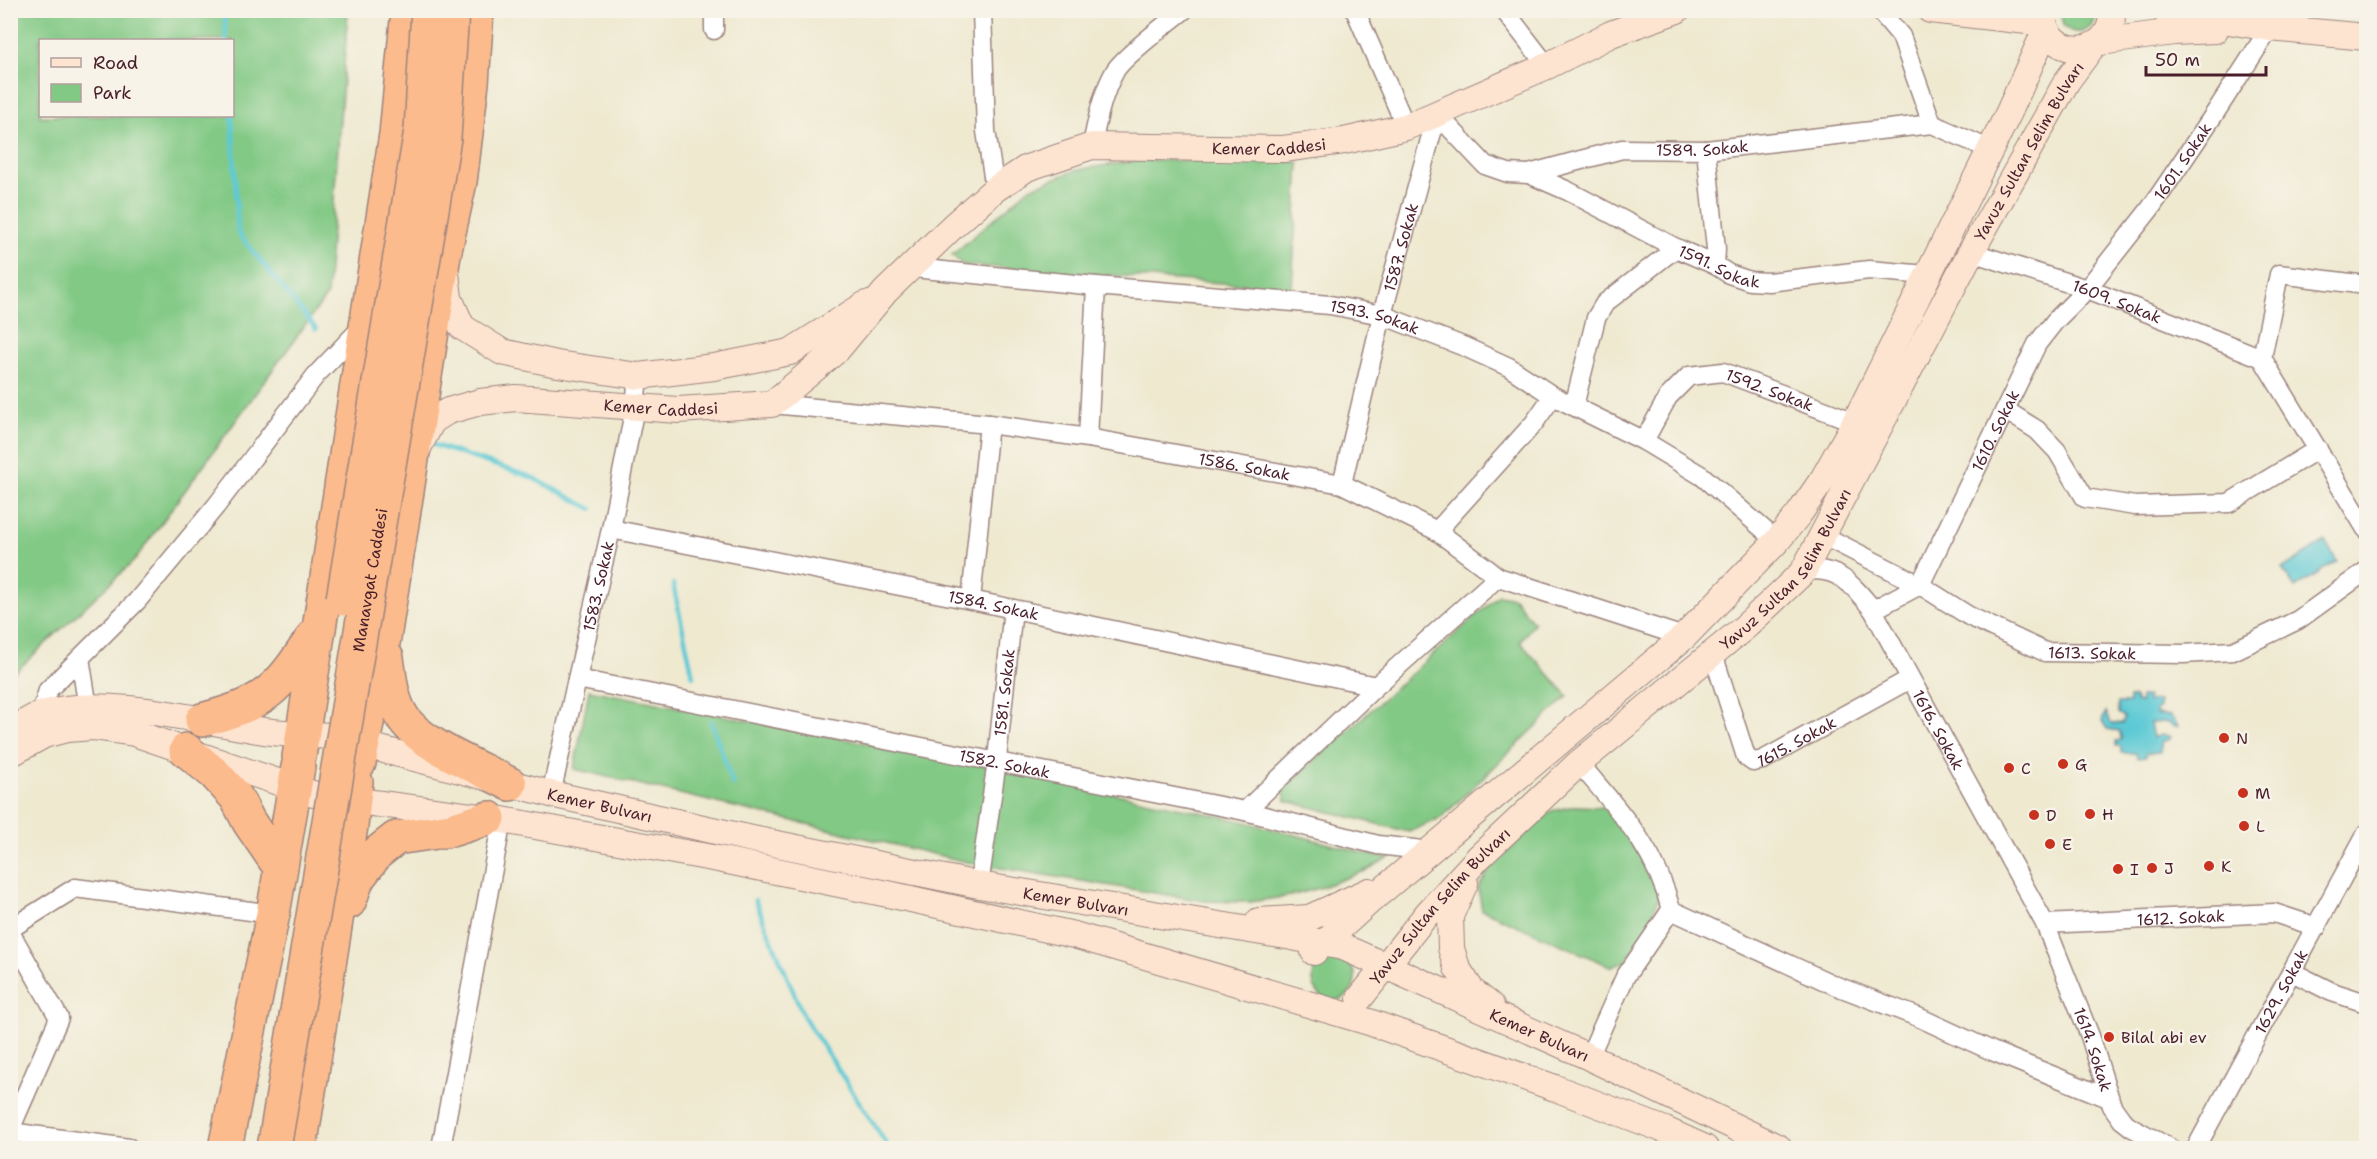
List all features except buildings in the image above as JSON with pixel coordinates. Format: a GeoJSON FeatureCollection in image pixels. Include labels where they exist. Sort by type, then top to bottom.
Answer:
{"type":"FeatureCollection","features":[{"type":"Feature","properties":{"kind":"highway"},"geometry":{"type":"LineString","coordinates":[[301,1148],[332,952],[329,767],[319,628],[396,134],[408,10]]}},
{"type":"Feature","properties":{"kind":"highway","name":"Manavgat Caddesi"},"geometry":{"type":"LineString","coordinates":[[253,1149],[421,130],[428,10]]}},
{"type":"Feature","properties":{"kind":"highway","name":"Manavgat Caddesi"},"geometry":{"type":"LineString","coordinates":[[274,1149],[444,138],[452,10]]}},
{"type":"Feature","properties":{"kind":"highway"},"geometry":{"type":"LineString","coordinates":[[225,1149],[273,914],[279,866],[329,767],[384,638],[415,454],[444,255],[460,182],[472,83],[477,10]]}},
{"type":"Feature","properties":{"kind":"highway"},"geometry":{"type":"LineString","coordinates":[[202,720],[236,711],[266,695],[284,680],[319,628]]}},
{"type":"Feature","properties":{"kind":"highway"},"geometry":{"type":"LineString","coordinates":[[384,638],[393,694],[402,717],[420,736],[510,784]]}},
{"type":"Feature","properties":{"kind":"highway"},"geometry":{"type":"LineString","coordinates":[[186,750],[215,774],[236,797],[249,822],[279,866]]}},
{"type":"Feature","properties":{"kind":"highway"},"geometry":{"type":"LineString","coordinates":[[332,952],[358,878],[377,853],[396,838],[451,830],[495,819]]}},
{"type":"Feature","properties":{"kind":"main road","name":"Kemer Caddesi"},"geometry":{"type":"LineString","coordinates":[[415,454],[432,421],[448,411],[480,402],[516,398],[678,410],[772,405],[837,350],[885,292],[953,226],[995,189],[1027,168],[1092,146],[1283,148],[1344,141],[1406,127],[1547,66],[1611,34],[1677,10]]}},
{"type":"Feature","properties":{"kind":"main road"},"geometry":{"type":"LineString","coordinates":[[1930,10],[2045,21],[2054,40],[2062,46],[2082,50],[2096,44],[2174,32],[2270,28]]}},
{"type":"Feature","properties":{"kind":"main road","name":"Yavuz Sultan Selim Bulvarı"},"geometry":{"type":"LineString","coordinates":[[1360,998],[1426,914],[1479,857],[1579,763],[1745,627],[1803,572],[1824,536],[1971,252],[2067,81],[2096,44],[2107,34],[2112,24],[2112,10]]}},
{"type":"Feature","properties":{"kind":"main road"},"geometry":{"type":"LineString","coordinates":[[2164,10],[2270,28],[2367,37]]}},
{"type":"Feature","properties":{"kind":"main road"},"geometry":{"type":"LineString","coordinates":[[2223,10],[2270,28]]}},
{"type":"Feature","properties":{"kind":"main road","name":"Yavuz Sultan Selim Bulvarı"},"geometry":{"type":"LineString","coordinates":[[1326,948],[1400,877],[1684,637],[1777,541],[1823,480],[1855,422],[1990,150],[2045,21]]}},
{"type":"Feature","properties":{"kind":"main road","name":"Kemer Caddesi"},"geometry":{"type":"LineString","coordinates":[[444,255],[449,298],[462,327],[502,352],[557,364],[638,376],[714,367],[790,352],[885,292]]}},
{"type":"Feature","properties":{"kind":"main road"},"geometry":{"type":"LineString","coordinates":[[10,732],[41,714],[88,708],[133,710],[267,731],[329,767]]}},
{"type":"Feature","properties":{"kind":"main road"},"geometry":{"type":"LineString","coordinates":[[10,754],[44,735],[67,729],[93,727],[134,733],[186,750],[329,767]]}},
{"type":"Feature","properties":{"kind":"main road","name":"Kemer Bulvarı"},"geometry":{"type":"LineString","coordinates":[[329,767],[510,784],[979,885],[1212,924],[1326,948],[1385,966],[1589,1057],[1779,1149]]}},
{"type":"Feature","properties":{"kind":"main road","name":"Kemer Bulvarı"},"geometry":{"type":"LineString","coordinates":[[329,767],[495,819],[741,864],[1062,933],[1369,1022],[1665,1130],[1705,1149]]}},
{"type":"Feature","properties":{"kind":"main road"},"geometry":{"type":"LineString","coordinates":[[1479,857],[1450,916],[1451,948],[1457,968],[1472,991],[1517,1026]]}},
{"type":"Feature","properties":{"kind":"main road"},"geometry":{"type":"LineString","coordinates":[[1212,924],[1309,918],[1400,877]]}},
{"type":"Feature","properties":{"kind":"main road"},"geometry":{"type":"LineString","coordinates":[[1326,948],[1353,952],[1365,969],[1366,979],[1360,998],[1343,1010],[1323,1009],[1313,1004],[1305,995],[1301,985],[1301,974],[1305,963],[1326,948]]}},
{"type":"Feature","properties":{"kind":"street"},"geometry":{"type":"LineString","coordinates":[[714,10],[714,30]]}},
{"type":"Feature","properties":{"kind":"street"},"geometry":{"type":"LineString","coordinates":[[982,10],[986,131],[995,189]]}},
{"type":"Feature","properties":{"kind":"street"},"geometry":{"type":"LineString","coordinates":[[1092,146],[1101,104],[1116,69],[1168,22],[1185,10]]}},
{"type":"Feature","properties":{"kind":"street"},"geometry":{"type":"LineString","coordinates":[[1355,10],[1406,127]]}},
{"type":"Feature","properties":{"kind":"street"},"geometry":{"type":"LineString","coordinates":[[1504,10],[1547,66]]}},
{"type":"Feature","properties":{"kind":"street"},"geometry":{"type":"LineString","coordinates":[[1879,10],[1901,36],[1932,124],[1990,150]]}},
{"type":"Feature","properties":{"kind":"street","name":"1601. Sokak"},"geometry":{"type":"LineString","coordinates":[[2087,289],[2150,209],[2270,28]]}},
{"type":"Feature","properties":{"kind":"street","name":"1589. Sokak"},"geometry":{"type":"LineString","coordinates":[[1437,114],[1485,165],[1508,173],[1529,174],[1622,149],[1706,150],[1932,124]]}},
{"type":"Feature","properties":{"kind":"street","name":"1587. Sokak"},"geometry":{"type":"LineString","coordinates":[[1342,484],[1382,315],[1437,114]]}},
{"type":"Feature","properties":{"kind":"street"},"geometry":{"type":"LineString","coordinates":[[1706,150],[1716,249],[1715,265]]}},
{"type":"Feature","properties":{"kind":"street","name":"1591. Sokak"},"geometry":{"type":"LineString","coordinates":[[1529,174],[1568,190],[1729,274],[1750,281],[1769,282],[1869,270],[1927,275]]}},
{"type":"Feature","properties":{"kind":"street"},"geometry":{"type":"LineString","coordinates":[[1574,406],[1596,318],[1605,303],[1676,248]]}},
{"type":"Feature","properties":{"kind":"street","name":"1609. Sokak"},"geometry":{"type":"LineString","coordinates":[[1971,252],[2087,289],[2262,358]]}},
{"type":"Feature","properties":{"kind":"street","name":"1593. Sokak"},"geometry":{"type":"LineString","coordinates":[[912,268],[1330,305],[1382,315],[1465,347],[1509,367],[1553,396],[1644,441],[1702,476],[1777,541]]}},
{"type":"Feature","properties":{"kind":"street"},"geometry":{"type":"LineString","coordinates":[[2367,285],[2279,274],[2262,358],[2367,529]]}},
{"type":"Feature","properties":{"kind":"street"},"geometry":{"type":"LineString","coordinates":[[1088,438],[1096,286]]}},
{"type":"Feature","properties":{"kind":"street","name":"1610. Sokak"},"geometry":{"type":"LineString","coordinates":[[1920,585],[2037,344],[2055,321],[2087,289]]}},
{"type":"Feature","properties":{"kind":"street"},"geometry":{"type":"LineString","coordinates":[[41,714],[48,690],[137,602],[216,506],[316,375],[365,323]]}},
{"type":"Feature","properties":{"kind":"street","name":"1592. Sokak"},"geometry":{"type":"LineString","coordinates":[[1644,441],[1668,397],[1689,376],[1723,372],[1855,422]]}},
{"type":"Feature","properties":{"kind":"street","name":"1583. Sokak"},"geometry":{"type":"LineString","coordinates":[[551,794],[611,529],[638,376]]}},
{"type":"Feature","properties":{"kind":"street"},"geometry":{"type":"LineString","coordinates":[[1437,531],[1534,423],[1553,396]]}},
{"type":"Feature","properties":{"kind":"street","name":"1586. Sokak"},"geometry":{"type":"LineString","coordinates":[[772,405],[989,424],[1088,438],[1342,484],[1437,531],[1498,577],[1684,637]]}},
{"type":"Feature","properties":{"kind":"street"},"geometry":{"type":"LineString","coordinates":[[2005,410],[2037,430],[2057,451],[2085,498],[2135,506],[2229,503],[2318,449]]}},
{"type":"Feature","properties":{"kind":"street"},"geometry":{"type":"LineString","coordinates":[[972,600],[989,424]]}},
{"type":"Feature","properties":{"kind":"street","name":"1584. Sokak"},"geometry":{"type":"LineString","coordinates":[[611,529],[972,600],[1376,686]]}},
{"type":"Feature","properties":{"kind":"street","name":"1613. Sokak"},"geometry":{"type":"LineString","coordinates":[[1824,536],[1920,585],[1969,616],[2045,652],[2183,654],[2233,651],[2298,620],[2367,571]]}},
{"type":"Feature","properties":{"kind":"street","name":"1616. Sokak"},"geometry":{"type":"LineString","coordinates":[[1803,572],[1832,571],[1857,590],[1873,610],[2045,924]]}},
{"type":"Feature","properties":{"kind":"street"},"geometry":{"type":"LineString","coordinates":[[1245,811],[1376,686],[1498,577]]}},
{"type":"Feature","properties":{"kind":"street"},"geometry":{"type":"LineString","coordinates":[[1873,610],[1920,585]]}},
{"type":"Feature","properties":{"kind":"street","name":"1581. Sokak"},"geometry":{"type":"LineString","coordinates":[[979,885],[997,761],[1013,609]]}},
{"type":"Feature","properties":{"kind":"street","name":"1615. Sokak"},"geometry":{"type":"LineString","coordinates":[[1713,654],[1746,757],[1753,762],[1763,760],[1910,679]]}},
{"type":"Feature","properties":{"kind":"street"},"geometry":{"type":"LineString","coordinates":[[80,658],[88,708]]}},
{"type":"Feature","properties":{"kind":"street","name":"1582. Sokak"},"geometry":{"type":"LineString","coordinates":[[577,679],[1245,811],[1378,846],[1431,851]]}},
{"type":"Feature","properties":{"kind":"street"},"geometry":{"type":"LineString","coordinates":[[1579,763],[1648,850],[1665,886],[1671,910],[1625,977],[1589,1057]]}},
{"type":"Feature","properties":{"kind":"street"},"geometry":{"type":"LineString","coordinates":[[441,1149],[495,819]]}},
{"type":"Feature","properties":{"kind":"street","name":"1629. Sokak"},"geometry":{"type":"LineString","coordinates":[[2196,1149],[2367,834]]}},
{"type":"Feature","properties":{"kind":"street"},"geometry":{"type":"LineString","coordinates":[[129,1149],[10,1131],[59,1018],[10,931],[75,888],[273,914]]}},
{"type":"Feature","properties":{"kind":"street"},"geometry":{"type":"LineString","coordinates":[[1671,910],[1834,985],[1918,1017],[1992,1051],[2108,1098]]}},
{"type":"Feature","properties":{"kind":"street","name":"1612. Sokak"},"geometry":{"type":"LineString","coordinates":[[2045,924],[2274,913],[2317,927]]}},
{"type":"Feature","properties":{"kind":"street","name":"1614. Sokak"},"geometry":{"type":"LineString","coordinates":[[2045,924],[2090,1036],[2108,1098],[2122,1120],[2170,1149]]}},
{"type":"Feature","properties":{"kind":"street"},"geometry":{"type":"LineString","coordinates":[[2292,972],[2332,992],[2367,1003]]}},
{"type":"Feature","properties":{"kind":"green space"},"geometry":{"type":"Polygon","coordinates":[[[11,10],[348,11],[327,295],[134,561],[11,676],[11,10]]]}},
{"type":"Feature","properties":{"kind":"green space"},"geometry":{"type":"Polygon","coordinates":[[[2060,11],[2095,11],[2095,18],[2085,31],[2074,32],[2063,25],[2060,11]]]}},
{"type":"Feature","properties":{"kind":"green space"},"geometry":{"type":"Polygon","coordinates":[[[1140,160],[1299,162],[1292,288],[963,265],[952,255],[1030,188],[1076,170],[1140,160]]]}},
{"type":"Feature","properties":{"kind":"green space"},"geometry":{"type":"Polygon","coordinates":[[[1499,595],[1514,598],[1534,623],[1520,642],[1568,696],[1442,817],[1409,832],[1286,801],[1283,789],[1499,595]]]}},
{"type":"Feature","properties":{"kind":"green space"},"geometry":{"type":"Polygon","coordinates":[[[589,690],[996,768],[1242,821],[1376,856],[1390,857],[1365,871],[1319,888],[1290,896],[1250,902],[1204,901],[971,863],[574,769],[589,690]]]}},
{"type":"Feature","properties":{"kind":"green space"},"geometry":{"type":"Polygon","coordinates":[[[1575,806],[1602,807],[1638,844],[1660,893],[1648,928],[1625,962],[1612,967],[1482,910],[1478,888],[1492,866],[1551,811],[1575,806]]]}},
{"type":"Feature","properties":{"kind":"green space"},"geometry":{"type":"Polygon","coordinates":[[[1334,958],[1349,964],[1355,979],[1349,994],[1334,1000],[1319,994],[1313,979],[1319,964],[1334,958]]]}},
{"type":"Feature","properties":{"kind":"water"},"geometry":{"type":"Polygon","coordinates":[[[2325,541],[2337,561],[2295,588],[2282,569],[2325,541]]]}},
{"type":"Feature","properties":{"kind":"water"},"geometry":{"type":"Polygon","coordinates":[[[2135,697],[2136,702],[2141,702],[2141,697],[2148,697],[2148,702],[2159,701],[2156,714],[2171,716],[2178,726],[2175,727],[2165,722],[2150,723],[2153,738],[2162,734],[2171,737],[2169,740],[2162,741],[2160,752],[2146,753],[2146,757],[2137,758],[2136,753],[2121,753],[2121,746],[2116,746],[2116,741],[2121,740],[2120,731],[2107,729],[2102,721],[2106,712],[2111,724],[2123,723],[2124,717],[2118,713],[2118,703],[2129,703],[2129,698],[2135,697]]]}},
{"type":"Feature","properties":{"kind":"waterway"},"geometry":{"type":"LineString","coordinates":[[224,10],[226,39]]}},
{"type":"Feature","properties":{"kind":"waterway"},"geometry":{"type":"LineString","coordinates":[[232,117],[238,233],[316,329]]}},
{"type":"Feature","properties":{"kind":"waterway"},"geometry":{"type":"LineString","coordinates":[[431,444],[531,477],[592,509]]}},
{"type":"Feature","properties":{"kind":"waterway"},"geometry":{"type":"LineString","coordinates":[[673,584],[693,676]]}},
{"type":"Feature","properties":{"kind":"waterway"},"geometry":{"type":"LineString","coordinates":[[711,721],[733,785]]}},
{"type":"Feature","properties":{"kind":"waterway"},"geometry":{"type":"LineString","coordinates":[[755,900],[804,1017],[889,1148]]}},
{"type":"Feature","properties":{"kind":"place","name":"N"},"geometry":{"type":"Point","coordinates":[2224,738]}},
{"type":"Feature","properties":{"kind":"place","name":"G"},"geometry":{"type":"Point","coordinates":[2063,764]}},
{"type":"Feature","properties":{"kind":"place","name":"C"},"geometry":{"type":"Point","coordinates":[2009,768]}},
{"type":"Feature","properties":{"kind":"place","name":"M"},"geometry":{"type":"Point","coordinates":[2243,793]}},
{"type":"Feature","properties":{"kind":"place","name":"H"},"geometry":{"type":"Point","coordinates":[2090,814]}},
{"type":"Feature","properties":{"kind":"place","name":"D"},"geometry":{"type":"Point","coordinates":[2034,815]}},
{"type":"Feature","properties":{"kind":"place","name":"L"},"geometry":{"type":"Point","coordinates":[2244,826]}},
{"type":"Feature","properties":{"kind":"place","name":"E"},"geometry":{"type":"Point","coordinates":[2050,844]}},
{"type":"Feature","properties":{"kind":"place","name":"K"},"geometry":{"type":"Point","coordinates":[2209,866]}},
{"type":"Feature","properties":{"kind":"place","name":"J"},"geometry":{"type":"Point","coordinates":[2152,868]}},
{"type":"Feature","properties":{"kind":"place","name":"I"},"geometry":{"type":"Point","coordinates":[2118,869]}},
{"type":"Feature","properties":{"kind":"place","name":"Bilal abi ev"},"geometry":{"type":"Point","coordinates":[2109,1037]}}]}
